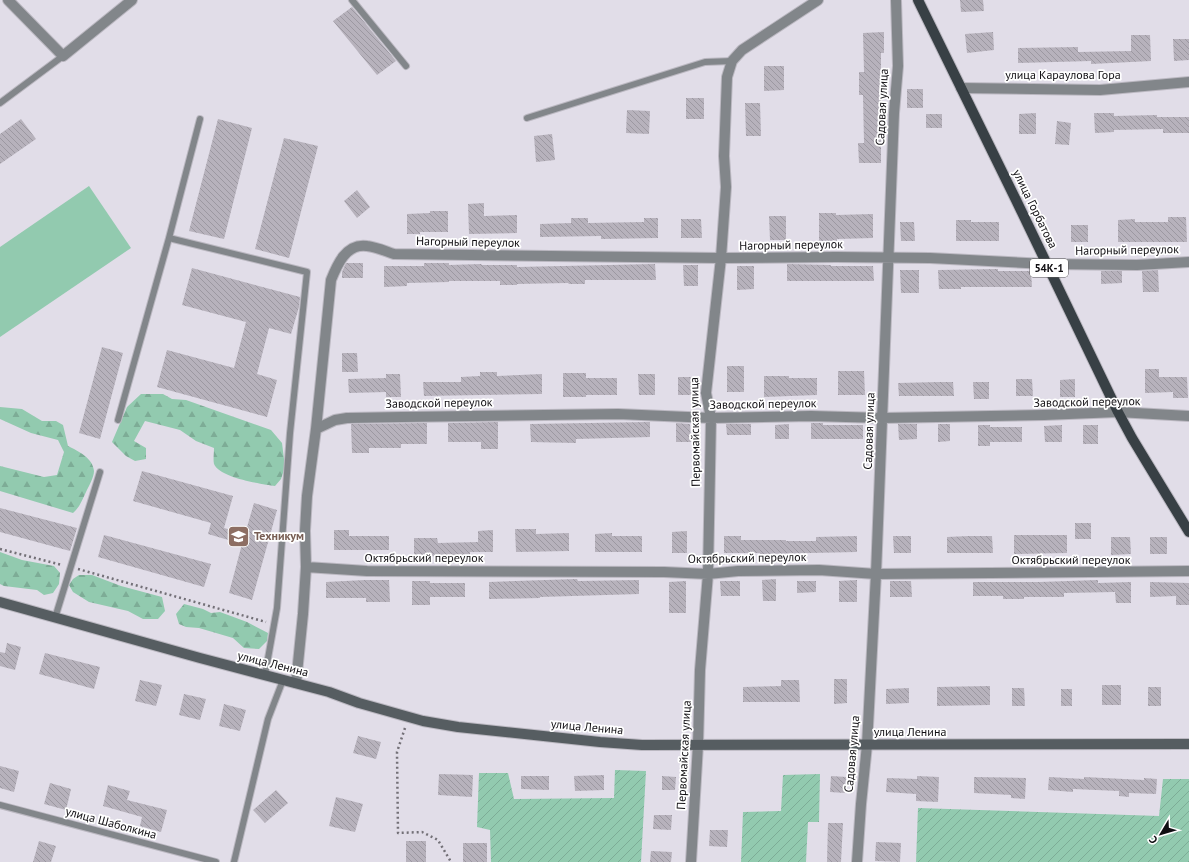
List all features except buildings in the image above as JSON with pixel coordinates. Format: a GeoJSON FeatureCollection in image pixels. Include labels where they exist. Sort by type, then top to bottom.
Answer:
{"type":"FeatureCollection","features":[{"type":"Feature","properties":{"kind":"main road","name":"улица Горбатова"},"geometry":{"type":"LineString","coordinates":[[918,0],[1118,412],[1189,532]]}},
{"type":"Feature","properties":{"kind":"main road","name":"улица Ленина"},"geometry":{"type":"LineString","coordinates":[[0,602],[200,658],[329,692],[408,718],[423,722],[458,727],[642,745],[1189,744]]}},
{"type":"Feature","properties":{"kind":"street"},"geometry":{"type":"LineString","coordinates":[[8,0],[63,56],[132,0]]}},
{"type":"Feature","properties":{"kind":"street","name":"Первомайская улица"},"geometry":{"type":"LineString","coordinates":[[691,862],[698,745],[700,670],[708,574],[710,418],[706,393],[706,380],[721,258],[726,187],[724,156],[727,77],[732,62],[742,50],[818,0]]}},
{"type":"Feature","properties":{"kind":"street","name":"Садовая улица"},"geometry":{"type":"LineString","coordinates":[[857,862],[861,804],[868,745],[876,574],[894,113],[898,66],[896,0]]}},
{"type":"Feature","properties":{"kind":"street","name":"улица Караулова Гора"},"geometry":{"type":"LineString","coordinates":[[961,88],[1100,90],[1189,82]]}},
{"type":"Feature","properties":{"kind":"street","name":"Нагорный переулок"},"geometry":{"type":"LineString","coordinates":[[296,683],[306,567],[305,531],[307,496],[316,429],[331,280],[338,263],[345,254],[354,247],[366,245],[394,254],[721,258],[930,258],[1047,264],[1136,265],[1189,262]]}},
{"type":"Feature","properties":{"kind":"street","name":"Заводской переулок"},"geometry":{"type":"LineString","coordinates":[[316,429],[335,420],[347,418],[618,414],[710,418],[811,416],[882,418],[1118,412],[1189,416]]}},
{"type":"Feature","properties":{"kind":"street","name":"Октябрьский переулок"},"geometry":{"type":"LineString","coordinates":[[306,567],[367,572],[664,572],[708,574],[738,571],[819,570],[876,574],[1189,571]]}},
{"type":"Feature","properties":{"kind":"lane"},"geometry":{"type":"LineString","coordinates":[[352,0],[406,66]]}},
{"type":"Feature","properties":{"kind":"lane"},"geometry":{"type":"LineString","coordinates":[[0,103],[63,56]]}},
{"type":"Feature","properties":{"kind":"lane"},"geometry":{"type":"LineString","coordinates":[[527,118],[705,62],[732,62]]}},
{"type":"Feature","properties":{"kind":"lane"},"geometry":{"type":"LineString","coordinates":[[118,420],[170,238],[200,119]]}},
{"type":"Feature","properties":{"kind":"lane"},"geometry":{"type":"LineString","coordinates":[[170,238],[307,272],[290,433],[277,608],[265,675]]}},
{"type":"Feature","properties":{"kind":"lane"},"geometry":{"type":"LineString","coordinates":[[55,618],[100,472]]}},
{"type":"Feature","properties":{"kind":"lane"},"geometry":{"type":"LineString","coordinates":[[234,862],[268,720],[283,680]]}},
{"type":"Feature","properties":{"kind":"lane","name":"улица Шаболкина"},"geometry":{"type":"LineString","coordinates":[[0,805],[216,862]]}},
{"type":"Feature","properties":{"kind":"path"},"geometry":{"type":"LineString","coordinates":[[0,549],[71,567],[274,625]]}},
{"type":"Feature","properties":{"kind":"path"},"geometry":{"type":"LineString","coordinates":[[408,718],[397,752],[398,833],[422,832],[438,840],[451,862]]}},
{"type":"Feature","properties":{"kind":"green space"},"geometry":{"type":"Polygon","coordinates":[[[89,186],[131,248],[0,337],[0,247],[89,186]]]}},
{"type":"Feature","properties":{"kind":"green space"},"geometry":{"type":"Polygon","coordinates":[[[141,394],[163,394],[172,399],[186,400],[271,430],[282,443],[285,467],[281,479],[275,486],[232,477],[218,469],[214,464],[214,448],[196,441],[180,430],[145,421],[134,441],[146,448],[146,459],[135,461],[126,456],[112,442],[127,407],[141,394]]]}},
{"type":"Feature","properties":{"kind":"green space"},"geometry":{"type":"Polygon","coordinates":[[[0,407],[22,409],[42,421],[56,421],[63,425],[68,446],[76,450],[91,462],[94,471],[92,479],[81,503],[73,513],[0,491],[0,466],[44,477],[57,475],[64,452],[58,440],[31,433],[0,419],[0,407]]]}},
{"type":"Feature","properties":{"kind":"green space"},"geometry":{"type":"Polygon","coordinates":[[[0,552],[22,560],[54,566],[60,573],[59,584],[53,593],[44,595],[37,590],[4,586],[0,584],[0,552]]]}},
{"type":"Feature","properties":{"kind":"green space"},"geometry":{"type":"Polygon","coordinates":[[[79,575],[92,575],[121,586],[162,597],[165,611],[158,619],[143,619],[128,611],[89,602],[73,592],[69,585],[73,579],[79,575]]]}},
{"type":"Feature","properties":{"kind":"green space"},"geometry":{"type":"Polygon","coordinates":[[[184,604],[203,609],[211,613],[220,612],[247,622],[268,633],[267,641],[259,649],[244,648],[233,638],[179,624],[176,614],[184,604]]]}},
{"type":"Feature","properties":{"kind":"green space"},"geometry":{"type":"Polygon","coordinates":[[[615,770],[646,771],[641,862],[491,862],[490,830],[477,827],[479,773],[508,773],[514,799],[614,798],[615,770]]]}},
{"type":"Feature","properties":{"kind":"green space"},"geometry":{"type":"Polygon","coordinates":[[[820,774],[819,822],[808,822],[806,862],[741,862],[743,812],[781,811],[783,775],[820,774]]]}},
{"type":"Feature","properties":{"kind":"green space"},"geometry":{"type":"Polygon","coordinates":[[[1163,779],[1189,779],[1189,862],[916,862],[918,808],[1159,816],[1163,779]]]}},
{"type":"Feature","properties":{"kind":"place","name":"Техникум"},"geometry":{"type":"Point","coordinates":[239,536]}}]}
